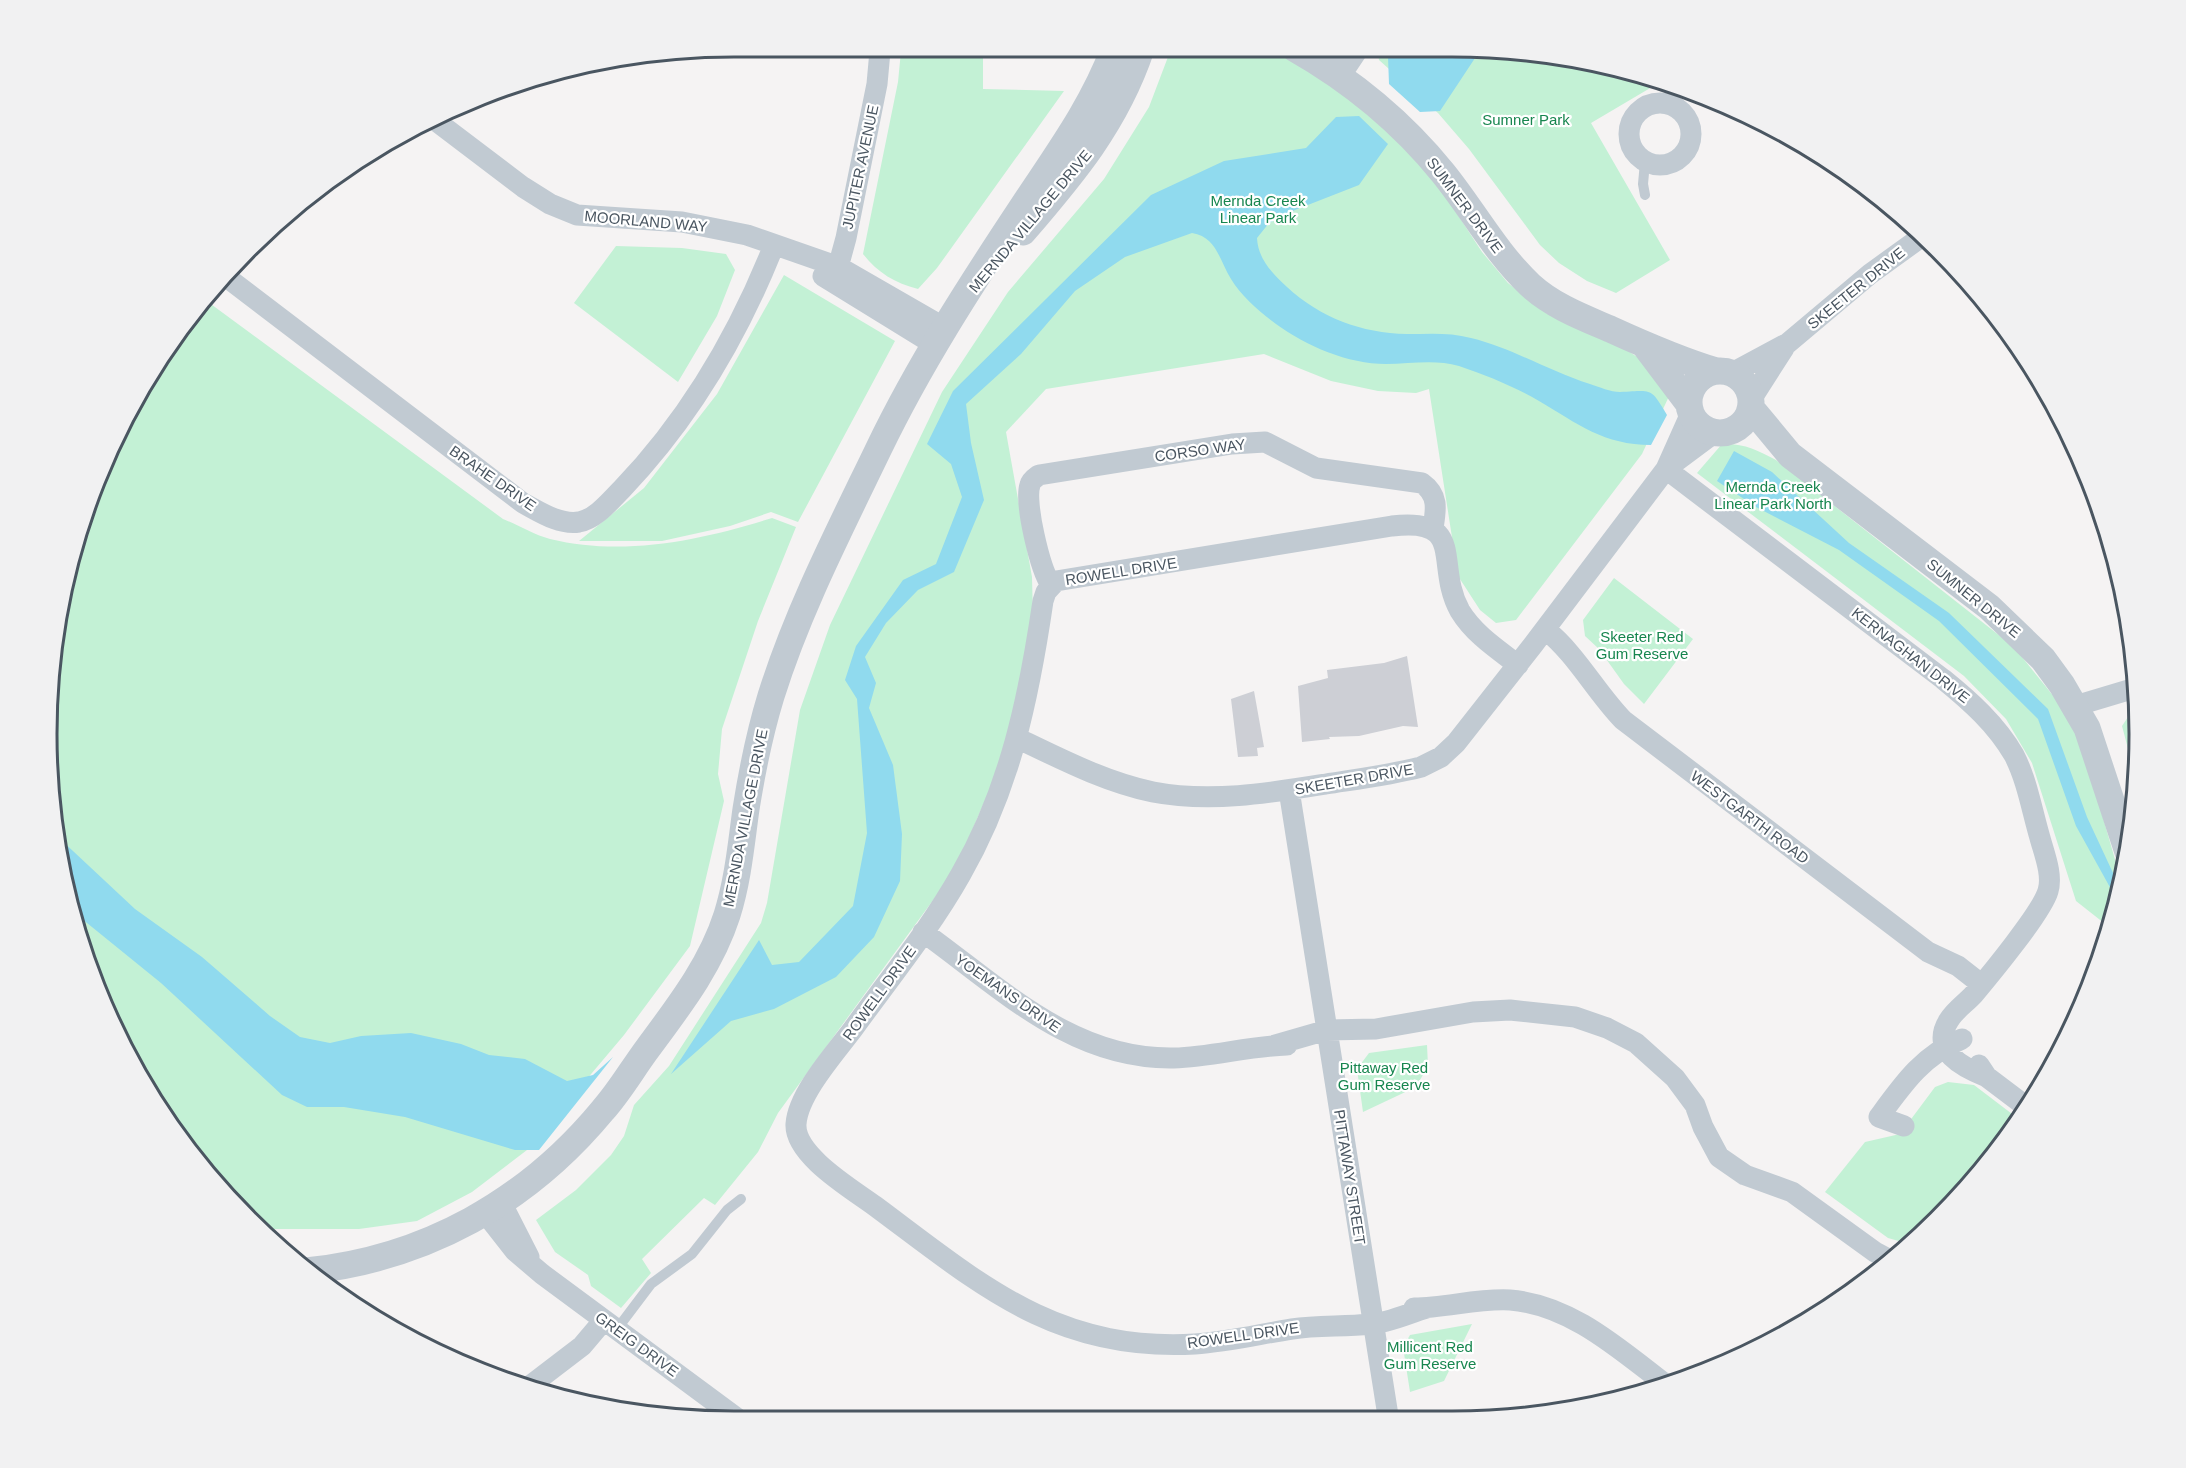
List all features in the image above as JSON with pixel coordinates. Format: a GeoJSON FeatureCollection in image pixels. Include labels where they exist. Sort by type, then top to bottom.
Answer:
{"type":"FeatureCollection","features":[{"type":"Feature","properties":{"kind":"street","name":"JUPITER AVENUE"},"geometry":{"type":"LineString","coordinates":[[836,275],[877,84],[879,57]]}},
{"type":"Feature","properties":{"kind":"street","name":"MERNDA VILLAGE DRIVE"},"geometry":{"type":"LineString","coordinates":[[319,1268],[393,1254],[464,1227],[494,1209],[555,1162],[606,1107],[687,994],[712,951],[736,884],[756,757],[781,665],[821,570],[906,393],[1086,109],[1110,57]]}},
{"type":"Feature","properties":{"kind":"street","name":"MERNDA VILLAGE DRIVE"},"geometry":{"type":"LineString","coordinates":[[967,296],[1066,182],[1096,143],[1117,109],[1138,57]]}},
{"type":"Feature","properties":{"kind":"street","name":"SUMNER DRIVE"},"geometry":{"type":"LineString","coordinates":[[1309,57],[1338,74],[1366,95],[1411,136],[1444,174],[1485,233],[1532,286],[1578,315],[1645,346],[1724,372]]}},
{"type":"Feature","properties":{"kind":"street"},"geometry":{"type":"LineString","coordinates":[[1338,74],[1349,57]]}},
{"type":"Feature","properties":{"kind":"street"},"geometry":{"type":"LineString","coordinates":[[1671,93],[1639,110],[1629,128],[1631,148],[1645,162],[1664,165],[1681,156],[1690,139],[1688,120],[1692,102]]}},
{"type":"Feature","properties":{"kind":"street"},"geometry":{"type":"LineString","coordinates":[[1657,102],[1675,107],[1688,120]]}},
{"type":"Feature","properties":{"kind":"street","name":"MOORLAND WAY"},"geometry":{"type":"LineString","coordinates":[[441,124],[523,187],[577,215],[682,222],[720,228],[774,245],[836,275],[940,336]]}},
{"type":"Feature","properties":{"kind":"street","name":"SKEETER DRIVE"},"geometry":{"type":"LineString","coordinates":[[1724,372],[1788,343],[1870,274],[1916,241]]}},
{"type":"Feature","properties":{"kind":"street","name":"BRAHE DRIVE"},"geometry":{"type":"LineString","coordinates":[[231,281],[523,503],[561,522],[578,522],[590,519],[606,505],[677,426],[722,356],[757,289],[774,245]]}},
{"type":"Feature","properties":{"kind":"street","name":"SKEETER DRIVE"},"geometry":{"type":"LineString","coordinates":[[1751,403],[1788,343]]}},
{"type":"Feature","properties":{"kind":"street","name":"SUMNER DRIVE"},"geometry":{"type":"LineString","coordinates":[[1645,346],[1690,408]]}},
{"type":"Feature","properties":{"kind":"street"},"geometry":{"type":"LineString","coordinates":[[1724,372],[1746,383],[1751,403],[1741,425],[1719,433],[1696,422],[1690,408],[1694,386],[1700,379],[1724,372]]}},
{"type":"Feature","properties":{"kind":"street","name":"SUMNER DRIVE"},"geometry":{"type":"LineString","coordinates":[[1751,403],[1790,455],[1980,600],[2019,633],[2043,659],[2078,712],[2105,776],[2122,831]]}},
{"type":"Feature","properties":{"kind":"street","name":"SKEETER DRIVE"},"geometry":{"type":"LineString","coordinates":[[1017,738],[1095,774],[1154,792],[1188,797],[1227,797],[1289,790],[1421,767],[1441,757],[1456,743],[1666,469],[1690,408]]}},
{"type":"Feature","properties":{"kind":"street","name":"SUMNER DRIVE"},"geometry":{"type":"LineString","coordinates":[[1719,433],[1790,455]]}},
{"type":"Feature","properties":{"kind":"street","name":"SKEETER DRIVE"},"geometry":{"type":"LineString","coordinates":[[1666,469],[1719,433]]}},
{"type":"Feature","properties":{"kind":"street","name":"CORSO WAY"},"geometry":{"type":"LineString","coordinates":[[1051,585],[1040,563],[1029,504],[1029,486],[1032,480],[1039,475],[1232,444],[1265,442],[1275,445],[1298,461],[1316,468],[1422,483],[1428,488],[1436,502],[1433,528]]}},
{"type":"Feature","properties":{"kind":"street","name":"KERNAGHAN DRIVE"},"geometry":{"type":"LineString","coordinates":[[1666,469],[1975,705],[1998,732],[2014,756],[2025,783],[2046,860],[2049,888],[2039,909],[1977,990],[1953,1043]]}},
{"type":"Feature","properties":{"kind":"street","name":"ROWELL DRIVE"},"geometry":{"type":"LineString","coordinates":[[1433,528],[1416,523],[1392,526],[1056,581],[1051,585],[1043,601],[1032,678],[1017,738],[1001,791],[982,837],[959,878],[923,932],[816,1079],[798,1114],[796,1125],[801,1144],[827,1171],[976,1281],[1011,1304],[1053,1323],[1090,1334],[1166,1344],[1199,1344],[1486,1300],[1534,1304],[1579,1322],[1658,1379]]}},
{"type":"Feature","properties":{"kind":"street"},"geometry":{"type":"LineString","coordinates":[[1433,528],[1442,540],[1451,588],[1467,623],[1518,665]]}},
{"type":"Feature","properties":{"kind":"street","name":"WESTGARTH ROAD"},"geometry":{"type":"LineString","coordinates":[[1541,635],[1560,657],[1583,670],[1596,690],[1623,720],[1929,952],[1950,977],[1977,990]]}},
{"type":"Feature","properties":{"kind":"street"},"geometry":{"type":"LineString","coordinates":[[2078,712],[2128,691]]}},
{"type":"Feature","properties":{"kind":"street","name":"PITTAWAY STREET"},"geometry":{"type":"LineString","coordinates":[[1289,790],[1387,1411]]}},
{"type":"Feature","properties":{"kind":"street","name":"YOEMANS DRIVE"},"geometry":{"type":"LineString","coordinates":[[923,932],[1063,1033],[1086,1043],[1144,1057],[1175,1058],[1275,1045],[1473,1012],[1510,1010],[1575,1017],[1606,1028],[1636,1043],[1675,1078],[1695,1104],[1711,1144],[1719,1157],[1731,1167],[1792,1192],[1882,1256]]}},
{"type":"Feature","properties":{"kind":"street"},"geometry":{"type":"LineString","coordinates":[[1904,1126],[1879,1117],[1917,1067],[1953,1043],[1957,1063],[1988,1077],[2020,1102]]}},
{"type":"Feature","properties":{"kind":"street","name":"GREIG DRIVE"},"geometry":{"type":"LineString","coordinates":[[494,1209],[515,1251],[727,1411]]}},
{"type":"Feature","properties":{"kind":"street"},"geometry":{"type":"LineString","coordinates":[[536,1381],[606,1321]]}},
{"type":"Feature","properties":{"kind":"lane"},"geometry":{"type":"LineString","coordinates":[[1645,162],[1643,184],[1645,195]]}},
{"type":"Feature","properties":{"kind":"lane"},"geometry":{"type":"LineString","coordinates":[[606,1321],[692,1254],[728,1210],[741,1199]]}},
{"type":"Feature","properties":{"kind":"green space"},"geometry":{"type":"Polygon","coordinates":[[[900,57],[983,57],[983,89],[1064,91],[937,268],[918,289],[888,276],[875,267],[863,254],[898,82],[900,57]]]}},
{"type":"Feature","properties":{"kind":"green space","name":"Mernda Creek Linear Park"},"geometry":{"type":"Polygon","coordinates":[[[1168,57],[1287,57],[1344,89],[1406,148],[1439,186],[1482,252],[1508,283],[1546,313],[1620,346],[1642,360],[1671,392],[1642,454],[1516,620],[1496,623],[1480,610],[1458,576],[1429,389],[1416,393],[1378,391],[1331,381],[1264,354],[1046,389],[1006,432],[1032,577],[1033,617],[1005,754],[955,870],[778,1113],[758,1152],[715,1205],[704,1198],[642,1259],[651,1273],[621,1308],[591,1286],[588,1275],[555,1252],[536,1220],[576,1190],[611,1155],[624,1136],[634,1105],[669,1066],[761,923],[767,903],[800,710],[830,625],[942,392],[1008,292],[1104,179],[1149,107],[1168,57]]]}},
{"type":"Feature","properties":{"kind":"green space","name":"Sumner Park"},"geometry":{"type":"Polygon","coordinates":[[[1379,57],[1496,58],[1584,70],[1651,87],[1591,123],[1670,260],[1616,293],[1587,281],[1559,263],[1540,245],[1469,149],[1438,113],[1379,60],[1379,57]]]}},
{"type":"Feature","properties":{"kind":"green space"},"geometry":{"type":"Polygon","coordinates":[[[616,246],[682,248],[726,254],[735,270],[717,316],[678,382],[574,303],[616,246]]]}},
{"type":"Feature","properties":{"kind":"green space"},"geometry":{"type":"Polygon","coordinates":[[[784,275],[895,341],[798,522],[771,512],[730,526],[662,541],[579,541],[644,488],[717,394],[784,275]]]}},
{"type":"Feature","properties":{"kind":"green space"},"geometry":{"type":"Polygon","coordinates":[[[211,304],[503,519],[538,535],[578,544],[634,546],[691,539],[772,518],[796,527],[758,621],[722,729],[718,774],[724,801],[690,946],[624,1035],[527,1150],[472,1192],[417,1221],[359,1229],[273,1229],[255,1213],[197,1146],[171,1110],[127,1033],[93,952],[70,866],[58,778],[58,690],[70,602],[80,559],[93,516],[127,435],[171,358],[211,304]]]}},
{"type":"Feature","properties":{"kind":"green space","name":"Mernda Creek Linear Park North"},"geometry":{"type":"Polygon","coordinates":[[[1722,444],[1750,448],[1776,460],[2014,647],[2063,708],[2083,748],[2116,863],[2102,922],[2076,901],[2032,763],[2006,719],[1964,676],[1697,473],[1722,444]]]}},
{"type":"Feature","properties":{"kind":"green space","name":"Skeeter Red Gum Reserve"},"geometry":{"type":"Polygon","coordinates":[[[1614,578],[1693,639],[1644,704],[1624,684],[1599,649],[1585,636],[1583,620],[1614,578]]]}},
{"type":"Feature","properties":{"kind":"green space"},"geometry":{"type":"Polygon","coordinates":[[[2129,716],[2129,751],[2122,726],[2129,716]]]}},
{"type":"Feature","properties":{"kind":"green space","name":"Pittaway Red Gum Reserve"},"geometry":{"type":"Polygon","coordinates":[[[1427,1045],[1428,1066],[1416,1087],[1363,1112],[1357,1069],[1369,1053],[1427,1045]]]}},
{"type":"Feature","properties":{"kind":"green space"},"geometry":{"type":"Polygon","coordinates":[[[1948,1082],[1974,1085],[2012,1114],[1961,1180],[1931,1213],[1900,1241],[1888,1238],[1825,1192],[1865,1142],[1900,1134],[1935,1087],[1948,1082]]]}},
{"type":"Feature","properties":{"kind":"green space","name":"Millicent Red Gum Reserve"},"geometry":{"type":"Polygon","coordinates":[[[1472,1324],[1444,1381],[1410,1392],[1403,1347],[1410,1335],[1472,1324]]]}},
{"type":"Feature","properties":{"kind":"water"},"geometry":{"type":"Polygon","coordinates":[[[1388,57],[1475,58],[1440,111],[1420,112],[1389,84],[1388,57]]]}},
{"type":"Feature","properties":{"kind":"water"},"geometry":{"type":"Polygon","coordinates":[[[1359,116],[1388,144],[1359,185],[1295,210],[1269,223],[1257,238],[1260,253],[1271,271],[1300,298],[1342,322],[1390,333],[1463,336],[1486,342],[1605,389],[1616,392],[1649,392],[1657,399],[1667,415],[1651,445],[1619,441],[1592,432],[1520,391],[1459,366],[1432,362],[1386,364],[1357,361],[1300,340],[1276,324],[1240,292],[1212,244],[1200,235],[1192,233],[1125,257],[1075,291],[1021,354],[966,404],[971,443],[984,500],[954,572],[918,590],[886,623],[865,657],[876,683],[869,708],[893,765],[902,834],[900,881],[874,937],[836,977],[774,1009],[731,1021],[671,1074],[759,940],[772,965],[799,962],[853,906],[867,833],[857,699],[845,680],[856,646],[903,580],[936,564],[962,497],[951,464],[927,444],[953,391],[1151,195],[1224,161],[1306,148],[1336,117],[1359,116]]]}},
{"type":"Feature","properties":{"kind":"water"},"geometry":{"type":"Polygon","coordinates":[[[1734,451],[1772,472],[1849,543],[1949,613],[2048,709],[2087,817],[2114,875],[2111,889],[2076,826],[2038,719],[1939,621],[1839,550],[1756,507],[1717,481],[1734,451]]]}},
{"type":"Feature","properties":{"kind":"water"},"geometry":{"type":"Polygon","coordinates":[[[67,845],[135,909],[202,957],[270,1016],[300,1037],[330,1043],[361,1036],[411,1033],[461,1044],[489,1055],[525,1059],[567,1081],[593,1075],[613,1057],[539,1150],[515,1150],[405,1117],[344,1107],[307,1107],[282,1095],[161,983],[83,920],[67,845]]]}},
{"type":"Feature","properties":{"kind":"building"},"geometry":{"type":"Polygon","coordinates":[[[1407,656],[1418,727],[1403,726],[1359,736],[1329,737],[1330,739],[1302,742],[1298,686],[1328,678],[1327,670],[1384,663],[1407,656]]]}},
{"type":"Feature","properties":{"kind":"building"},"geometry":{"type":"Polygon","coordinates":[[[1254,691],[1264,747],[1257,748],[1258,756],[1238,757],[1231,699],[1254,691]]]}}]}
